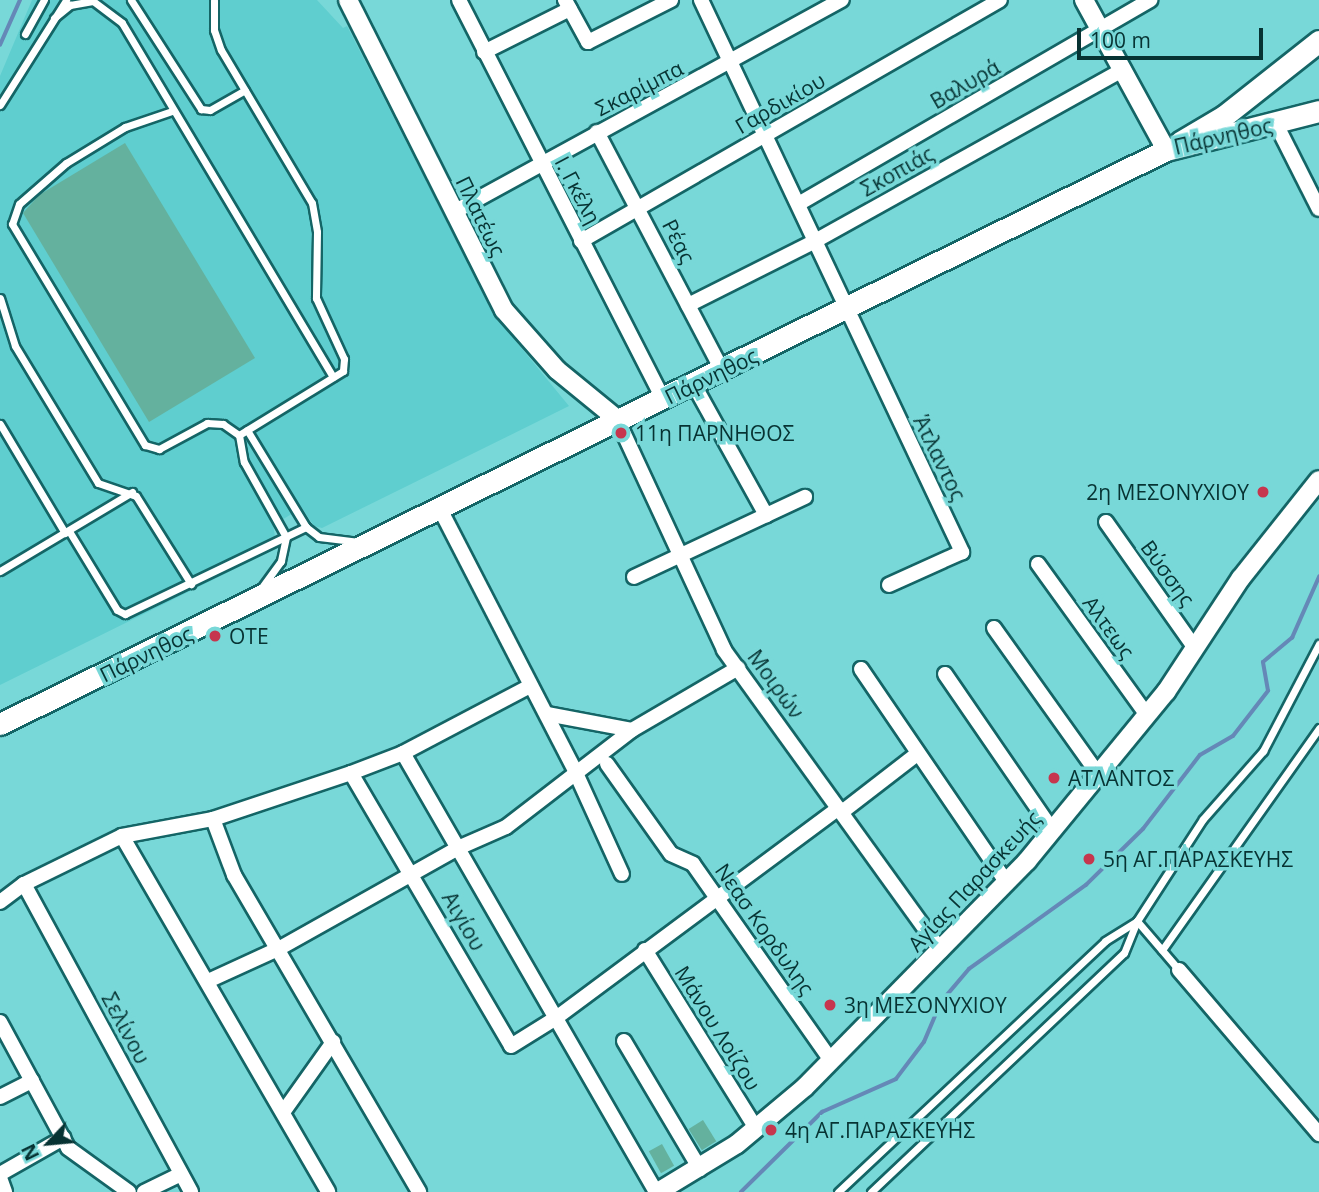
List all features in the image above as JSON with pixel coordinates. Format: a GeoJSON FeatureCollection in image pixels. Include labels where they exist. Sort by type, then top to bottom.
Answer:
{"type":"FeatureCollection","features":[{"type":"Feature","properties":{"kind":"main road"},"geometry":{"type":"LineString","coordinates":[[1166,150],[1224,116],[1319,41]]}},
{"type":"Feature","properties":{"kind":"main road","name":"Πάρνηθος"},"geometry":{"type":"LineString","coordinates":[[0,724],[440,509],[617,419],[694,385],[1166,150],[1319,111]]}},
{"type":"Feature","properties":{"kind":"street","name":"Πλατέως"},"geometry":{"type":"LineString","coordinates":[[348,0],[454,212],[512,320],[587,399],[617,419]]}},
{"type":"Feature","properties":{"kind":"street","name":"Ι. Γκέλη"},"geometry":{"type":"LineString","coordinates":[[458,0],[663,399]]}},
{"type":"Feature","properties":{"kind":"street"},"geometry":{"type":"LineString","coordinates":[[484,52],[568,4],[589,42],[671,0]]}},
{"type":"Feature","properties":{"kind":"street"},"geometry":{"type":"LineString","coordinates":[[701,0],[817,240],[846,310]]}},
{"type":"Feature","properties":{"kind":"street","name":"Σκαρίμπα"},"geometry":{"type":"LineString","coordinates":[[454,212],[597,132],[732,64],[842,0]]}},
{"type":"Feature","properties":{"kind":"street","name":"Γαρδικίου"},"geometry":{"type":"LineString","coordinates":[[581,241],[1000,0]]}},
{"type":"Feature","properties":{"kind":"street"},"geometry":{"type":"LineString","coordinates":[[1084,0],[1166,150]]}},
{"type":"Feature","properties":{"kind":"street","name":"Βαλυρά"},"geometry":{"type":"LineString","coordinates":[[800,204],[1150,0]]}},
{"type":"Feature","properties":{"kind":"street","name":"Σκοπιάς"},"geometry":{"type":"LineString","coordinates":[[688,305],[817,240],[1124,69]]}},
{"type":"Feature","properties":{"kind":"street"},"geometry":{"type":"LineString","coordinates":[[1276,124],[1319,209]]}},
{"type":"Feature","properties":{"kind":"street","name":"Ρέας"},"geometry":{"type":"LineString","coordinates":[[597,132],[722,370]]}},
{"type":"Feature","properties":{"kind":"street","name":"Άτλαντος"},"geometry":{"type":"LineString","coordinates":[[846,310],[961,552],[889,585]]}},
{"type":"Feature","properties":{"kind":"street"},"geometry":{"type":"LineString","coordinates":[[694,385],[766,515]]}},
{"type":"Feature","properties":{"kind":"street","name":"Μοιρών"},"geometry":{"type":"LineString","coordinates":[[617,419],[724,650],[941,951]]}},
{"type":"Feature","properties":{"kind":"street","name":"Αγίας Παρασκευής"},"geometry":{"type":"LineString","coordinates":[[657,1192],[700,1169],[756,1128],[831,1060],[1007,883],[1147,715],[1268,542],[1319,480]]}},
{"type":"Feature","properties":{"kind":"street"},"geometry":{"type":"LineString","coordinates":[[634,577],[805,496]]}},
{"type":"Feature","properties":{"kind":"street"},"geometry":{"type":"LineString","coordinates":[[440,509],[530,686],[547,714],[622,874]]}},
{"type":"Feature","properties":{"kind":"street","name":"Βύσσης"},"geometry":{"type":"LineString","coordinates":[[1106,523],[1195,648]]}},
{"type":"Feature","properties":{"kind":"street","name":"Αλτεως"},"geometry":{"type":"LineString","coordinates":[[1038,564],[1147,715]]}},
{"type":"Feature","properties":{"kind":"street"},"geometry":{"type":"LineString","coordinates":[[994,628],[1098,774]]}},
{"type":"Feature","properties":{"kind":"street"},"geometry":{"type":"LineString","coordinates":[[208,981],[280,948],[458,848],[506,827],[575,771],[632,730],[738,668]]}},
{"type":"Feature","properties":{"kind":"street"},"geometry":{"type":"LineString","coordinates":[[861,669],[1007,883]]}},
{"type":"Feature","properties":{"kind":"street"},"geometry":{"type":"LineString","coordinates":[[945,674],[1053,831]]}},
{"type":"Feature","properties":{"kind":"street"},"geometry":{"type":"LineString","coordinates":[[0,902],[24,884],[122,836],[213,819],[351,773],[403,753],[530,686]]}},
{"type":"Feature","properties":{"kind":"street"},"geometry":{"type":"LineString","coordinates":[[547,714],[632,730]]}},
{"type":"Feature","properties":{"kind":"street","name":"Αιγίου"},"geometry":{"type":"LineString","coordinates":[[403,753],[657,1192]]}},
{"type":"Feature","properties":{"kind":"street"},"geometry":{"type":"LineString","coordinates":[[556,1018],[645,950],[917,754]]}},
{"type":"Feature","properties":{"kind":"street","name":"Νεασ Κορδυλης"},"geometry":{"type":"LineString","coordinates":[[607,764],[671,854],[693,864],[831,1060]]}},
{"type":"Feature","properties":{"kind":"street","name":"Αιγίου"},"geometry":{"type":"LineString","coordinates":[[351,773],[511,1046],[556,1018]]}},
{"type":"Feature","properties":{"kind":"street"},"geometry":{"type":"LineString","coordinates":[[213,819],[234,874],[280,948],[419,1192]]}},
{"type":"Feature","properties":{"kind":"street"},"geometry":{"type":"LineString","coordinates":[[122,836],[284,1111],[327,1192]]}},
{"type":"Feature","properties":{"kind":"street","name":"Σελίνου"},"geometry":{"type":"LineString","coordinates":[[24,884],[191,1192]]}},
{"type":"Feature","properties":{"kind":"street","name":"Μάνου Λοίζου"},"geometry":{"type":"LineString","coordinates":[[645,950],[756,1128]]}},
{"type":"Feature","properties":{"kind":"street"},"geometry":{"type":"LineString","coordinates":[[1179,970],[1319,1134]]}},
{"type":"Feature","properties":{"kind":"street"},"geometry":{"type":"LineString","coordinates":[[0,1022],[68,1148],[129,1192]]}},
{"type":"Feature","properties":{"kind":"street"},"geometry":{"type":"LineString","coordinates":[[624,1041],[700,1169]]}},
{"type":"Feature","properties":{"kind":"street"},"geometry":{"type":"LineString","coordinates":[[284,1111],[333,1042]]}},
{"type":"Feature","properties":{"kind":"street"},"geometry":{"type":"LineString","coordinates":[[0,1097],[32,1081]]}},
{"type":"Feature","properties":{"kind":"street"},"geometry":{"type":"LineString","coordinates":[[5,1192],[0,1176],[63,1138]]}},
{"type":"Feature","properties":{"kind":"street"},"geometry":{"type":"LineString","coordinates":[[144,1192],[181,1174]]}},
{"type":"Feature","properties":{"kind":"lane"},"geometry":{"type":"LineString","coordinates":[[25,34],[44,0]]}},
{"type":"Feature","properties":{"kind":"lane"},"geometry":{"type":"LineString","coordinates":[[0,105],[66,0]]}},
{"type":"Feature","properties":{"kind":"lane"},"geometry":{"type":"LineString","coordinates":[[131,0],[201,109],[210,110],[245,90]]}},
{"type":"Feature","properties":{"kind":"lane"},"geometry":{"type":"LineString","coordinates":[[214,0],[216,39],[315,212],[316,298],[343,352],[343,371],[239,435]]}},
{"type":"Feature","properties":{"kind":"lane"},"geometry":{"type":"LineString","coordinates":[[54,18],[81,1],[104,5],[122,23],[172,111],[333,377]]}},
{"type":"Feature","properties":{"kind":"lane"},"geometry":{"type":"LineString","coordinates":[[172,111],[125,127],[66,163],[19,204],[12,224],[145,445],[159,449],[207,424],[223,424],[239,435],[244,462],[286,537],[281,561],[250,602]]}},
{"type":"Feature","properties":{"kind":"lane"},"geometry":{"type":"LineString","coordinates":[[0,298],[15,346],[97,483],[132,492],[191,584]]}},
{"type":"Feature","properties":{"kind":"lane"},"geometry":{"type":"LineString","coordinates":[[0,424],[3,436],[120,613],[130,614],[306,527]]}},
{"type":"Feature","properties":{"kind":"lane"},"geometry":{"type":"LineString","coordinates":[[247,430],[306,527],[319,537],[368,543]]}},
{"type":"Feature","properties":{"kind":"lane"},"geometry":{"type":"LineString","coordinates":[[0,571],[132,492]]}},
{"type":"Feature","properties":{"kind":"lane"},"geometry":{"type":"LineString","coordinates":[[870,1192],[1124,953],[1137,921],[1203,819],[1263,751],[1319,645]]}},
{"type":"Feature","properties":{"kind":"lane"},"geometry":{"type":"LineString","coordinates":[[1162,950],[1319,728]]}},
{"type":"Feature","properties":{"kind":"lane"},"geometry":{"type":"LineString","coordinates":[[1137,921],[1179,970]]}},
{"type":"Feature","properties":{"kind":"lane"},"geometry":{"type":"LineString","coordinates":[[838,1192],[1105,941],[1137,921]]}},
{"type":"Feature","properties":{"kind":"shaded area"},"geometry":{"type":"Polygon","coordinates":[[[32,0],[317,0],[343,28],[347,26],[495,316],[569,406],[322,528],[314,526],[302,508],[273,525],[277,548],[0,685],[0,76],[32,0]]]}},
{"type":"Feature","properties":{"kind":"building"},"geometry":{"type":"Polygon","coordinates":[[[125,143],[255,358],[149,422],[23,213],[39,195],[125,143]]]}},
{"type":"Feature","properties":{"kind":"building"},"geometry":{"type":"Polygon","coordinates":[[[703,1120],[716,1141],[702,1150],[689,1129],[703,1120]]]}},
{"type":"Feature","properties":{"kind":"building"},"geometry":{"type":"Polygon","coordinates":[[[662,1144],[674,1166],[661,1173],[649,1151],[662,1144]]]}},
{"type":"Feature","properties":{"kind":"waterway"},"geometry":{"type":"LineString","coordinates":[[0,45],[20,0]]}},
{"type":"Feature","properties":{"kind":"waterway"},"geometry":{"type":"LineString","coordinates":[[741,1192],[822,1112],[896,1079],[924,1042],[941,1002],[969,969],[1086,885],[1143,829],[1200,755],[1233,736],[1268,691],[1263,662],[1292,638],[1319,577]]}},
{"type":"Feature","properties":{"kind":"place","name":"11η ΠΑΡΝΗΘΟΣ"},"geometry":{"type":"Point","coordinates":[621,433]}},
{"type":"Feature","properties":{"kind":"place","name":"2η ΜΕΣΟΝΥΧΙΟΥ"},"geometry":{"type":"Point","coordinates":[1263,492]}},
{"type":"Feature","properties":{"kind":"place","name":"ΟΤΕ"},"geometry":{"type":"Point","coordinates":[215,636]}},
{"type":"Feature","properties":{"kind":"place","name":"ΑΤΛΑΝΤΟΣ"},"geometry":{"type":"Point","coordinates":[1054,778]}},
{"type":"Feature","properties":{"kind":"place","name":"5η ΑΓ.ΠΑΡΑΣΚΕΥΗΣ"},"geometry":{"type":"Point","coordinates":[1089,859]}},
{"type":"Feature","properties":{"kind":"place","name":"3η ΜΕΣΟΝΥΧΙΟΥ"},"geometry":{"type":"Point","coordinates":[830,1005]}},
{"type":"Feature","properties":{"kind":"place","name":"4η ΑΓ.ΠΑΡΑΣΚΕΥΗΣ"},"geometry":{"type":"Point","coordinates":[771,1130]}}]}
